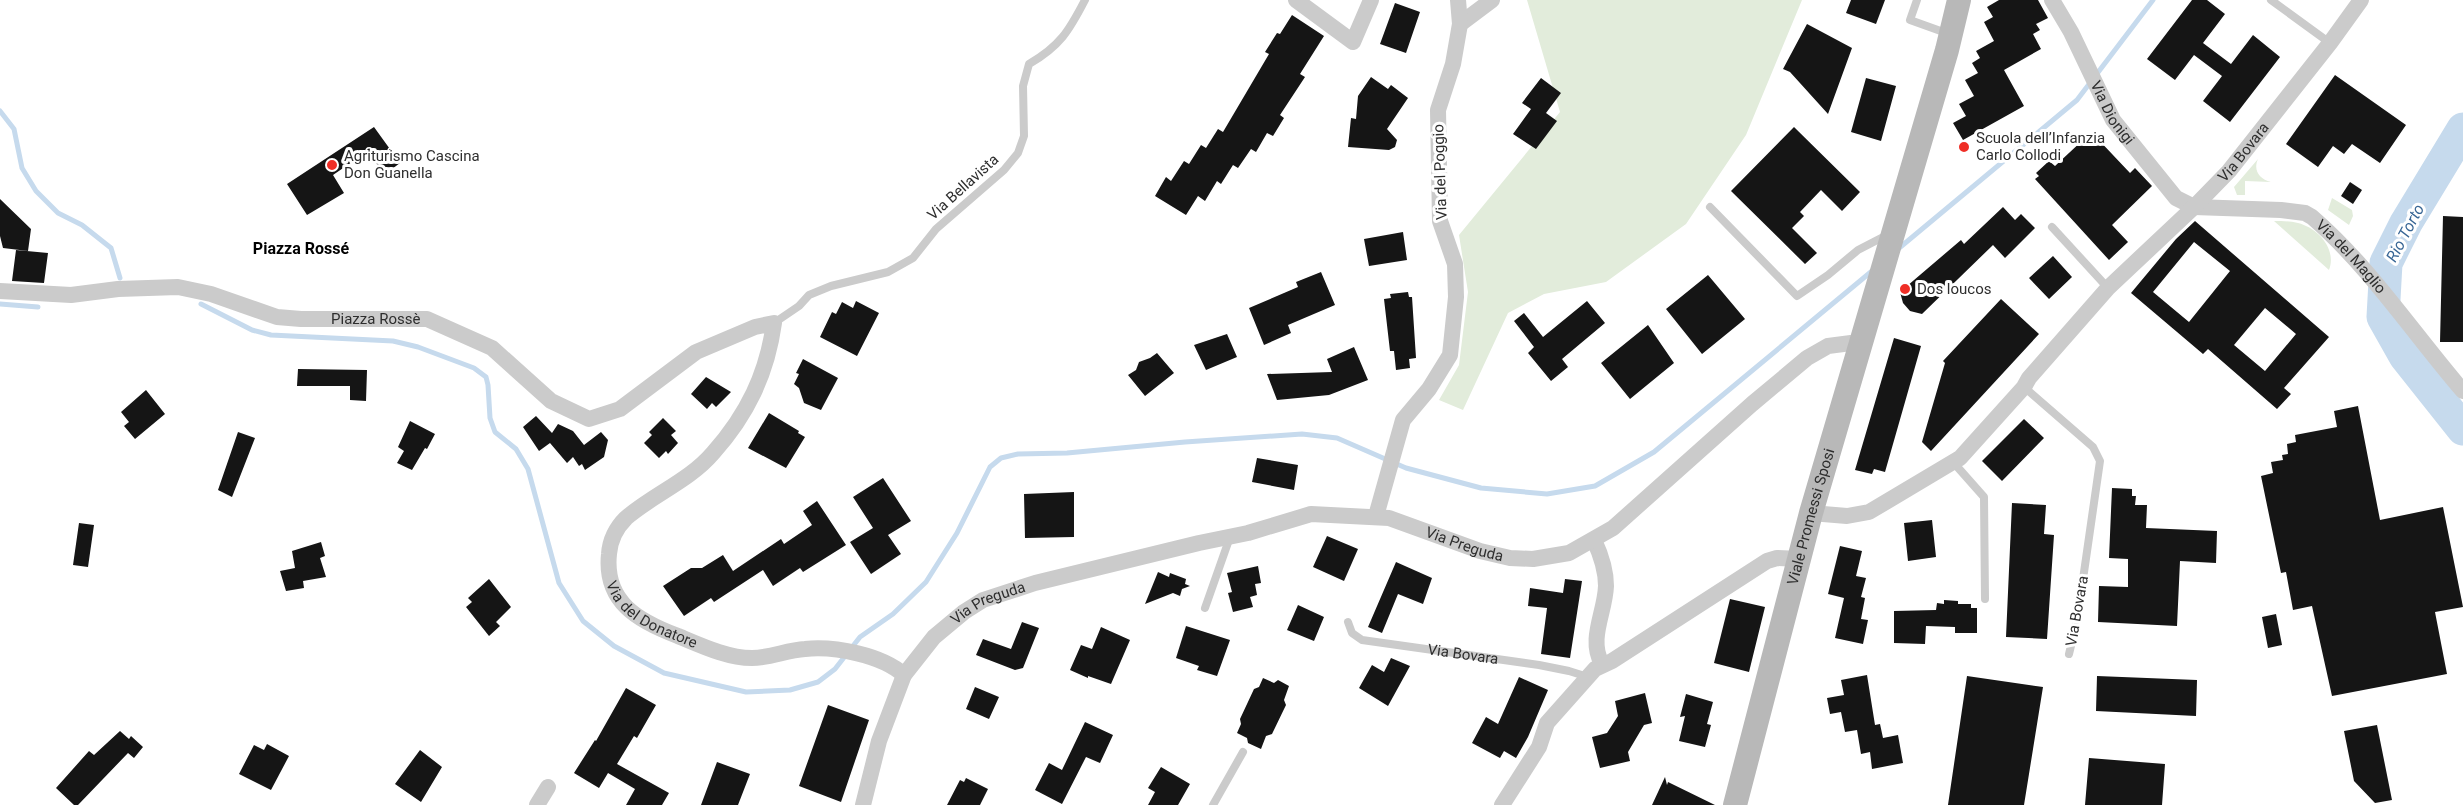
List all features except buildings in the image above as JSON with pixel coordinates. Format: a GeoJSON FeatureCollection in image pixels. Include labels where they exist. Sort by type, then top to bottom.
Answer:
{"type":"FeatureCollection","features":[{"type":"Feature","properties":{"kind":"main road","name":"Viale Promessi Sposi"},"geometry":{"type":"LineString","coordinates":[[1735,805],[1812,513],[1951,35],[1959,0]]}},
{"type":"Feature","properties":{"kind":"street"},"geometry":{"type":"LineString","coordinates":[[1296,0],[1353,42],[1371,0]]}},
{"type":"Feature","properties":{"kind":"street","name":"Via del Poggio"},"geometry":{"type":"LineString","coordinates":[[1376,516],[1403,420],[1429,389],[1450,355],[1456,297],[1455,264],[1440,221],[1438,110],[1453,64],[1460,24],[1458,0]]}},
{"type":"Feature","properties":{"kind":"street"},"geometry":{"type":"LineString","coordinates":[[1460,24],[1492,0]]}},
{"type":"Feature","properties":{"kind":"street","name":"Via Dionigi"},"geometry":{"type":"LineString","coordinates":[[2052,0],[2113,120],[2176,198],[2194,207]]}},
{"type":"Feature","properties":{"kind":"street","name":"Via Bovara"},"geometry":{"type":"LineString","coordinates":[[1812,513],[1847,516],[1869,512],[1960,458],[2108,288],[2229,171],[2361,0]]}},
{"type":"Feature","properties":{"kind":"street","name":"Via del Maglio"},"geometry":{"type":"LineString","coordinates":[[2194,207],[2305,213],[2325,228],[2358,263],[2463,391]]}},
{"type":"Feature","properties":{"kind":"street","name":"Piazza Rossè"},"geometry":{"type":"LineString","coordinates":[[0,291],[71,294],[118,289],[178,287],[211,294],[277,317],[427,319],[492,348],[551,401],[589,419],[620,409],[696,352],[755,327],[774,323]]}},
{"type":"Feature","properties":{"kind":"street","name":"Via del Donatore"},"geometry":{"type":"LineString","coordinates":[[774,323],[771,344],[761,378],[748,407],[730,433],[695,470],[624,520],[615,531],[609,549],[609,578],[620,601],[636,615],[658,628],[709,648],[750,658],[803,649],[834,649],[864,656],[897,669],[904,675]]}},
{"type":"Feature","properties":{"kind":"street","name":"Via Preguda"},"geometry":{"type":"LineString","coordinates":[[863,805],[879,741],[904,675],[934,637],[964,612],[983,600],[1035,584],[1230,537],[1311,514],[1376,516],[1408,523],[1480,551],[1518,559],[1569,553],[1613,528],[1807,358],[1828,346],[1851,343],[1861,345]]}},
{"type":"Feature","properties":{"kind":"street"},"geometry":{"type":"LineString","coordinates":[[1594,540],[1604,561],[1606,586],[1594,644],[1602,664]]}},
{"type":"Feature","properties":{"kind":"street"},"geometry":{"type":"LineString","coordinates":[[1502,805],[1539,747],[1546,723],[1602,664],[1612,661],[1767,561],[1777,558],[1800,559]]}},
{"type":"Feature","properties":{"kind":"street"},"geometry":{"type":"LineString","coordinates":[[537,805],[548,787]]}},
{"type":"Feature","properties":{"kind":"lane","name":"Via Bellavista"},"geometry":{"type":"LineString","coordinates":[[774,323],[799,306],[809,296],[831,286],[888,272],[913,258],[936,228],[1004,170],[1018,153],[1024,136],[1023,86],[1029,64],[1049,53],[1062,40],[1085,0]]}},
{"type":"Feature","properties":{"kind":"lane"},"geometry":{"type":"LineString","coordinates":[[1917,0],[1910,20],[1951,35]]}},
{"type":"Feature","properties":{"kind":"lane"},"geometry":{"type":"LineString","coordinates":[[2271,0],[2330,43]]}},
{"type":"Feature","properties":{"kind":"lane"},"geometry":{"type":"LineString","coordinates":[[1710,207],[1797,296],[1828,275],[1858,250],[1892,238]]}},
{"type":"Feature","properties":{"kind":"lane"},"geometry":{"type":"LineString","coordinates":[[2052,227],[2108,288]]}},
{"type":"Feature","properties":{"kind":"lane","name":"Via Bovara"},"geometry":{"type":"LineString","coordinates":[[2024,387],[2093,447],[2100,461],[2077,621],[2069,654]]}},
{"type":"Feature","properties":{"kind":"lane"},"geometry":{"type":"LineString","coordinates":[[1953,462],[1984,496],[1986,599]]}},
{"type":"Feature","properties":{"kind":"lane"},"geometry":{"type":"LineString","coordinates":[[1205,608],[1230,537]]}},
{"type":"Feature","properties":{"kind":"lane","name":"Via Bovara"},"geometry":{"type":"LineString","coordinates":[[1348,622],[1352,633],[1362,640],[1539,664],[1588,677]]}},
{"type":"Feature","properties":{"kind":"lane"},"geometry":{"type":"LineString","coordinates":[[1213,805],[1243,752]]}},
{"type":"Feature","properties":{"kind":"green space"},"geometry":{"type":"Polygon","coordinates":[[[1527,0],[1802,0],[1746,135],[1686,224],[1606,282],[1544,294],[1508,313],[1463,410],[1439,400],[1459,365],[1468,292],[1459,235],[1560,112],[1527,0]]]}},
{"type":"Feature","properties":{"kind":"green space"},"geometry":{"type":"Polygon","coordinates":[[[2258,159],[2256,167],[2258,174],[2271,182],[2245,181],[2245,195],[2237,195],[2234,187],[2258,159]]]}},
{"type":"Feature","properties":{"kind":"green space"},"geometry":{"type":"Polygon","coordinates":[[[2332,198],[2352,210],[2353,216],[2349,225],[2328,210],[2332,198]]]}},
{"type":"Feature","properties":{"kind":"green space"},"geometry":{"type":"Polygon","coordinates":[[[2274,221],[2298,223],[2319,235],[2328,247],[2331,262],[2329,270],[2274,221]]]}},
{"type":"Feature","properties":{"kind":"waterway"},"geometry":{"type":"LineString","coordinates":[[1898,249],[2077,100],[2153,0]]}},
{"type":"Feature","properties":{"kind":"waterway"},"geometry":{"type":"LineString","coordinates":[[0,111],[14,129],[22,168],[36,191],[58,213],[82,225],[111,248],[120,278]]}},
{"type":"Feature","properties":{"kind":"waterway","name":"Rio Torto"},"geometry":{"type":"LineString","coordinates":[[2463,129],[2406,223],[2386,263],[2383,317],[2405,356],[2463,429]]}},
{"type":"Feature","properties":{"kind":"waterway"},"geometry":{"type":"LineString","coordinates":[[201,304],[252,330],[271,335],[393,341],[418,347],[474,368],[486,377],[490,418],[495,432],[516,449],[528,469],[559,583],[583,621],[614,646],[664,673],[746,692],[790,690],[818,682],[835,669],[860,637],[893,614],[926,582],[957,533],[990,467],[1001,458],[1018,454],[1067,453],[1302,434],[1337,438],[1406,468],[1481,488],[1547,494],[1595,486],[1654,452],[1872,271]]}},
{"type":"Feature","properties":{"kind":"waterway"},"geometry":{"type":"LineString","coordinates":[[0,304],[38,307]]}},
{"type":"Feature","properties":{"kind":"place","name":"Scuola dell’Infanzia Carlo Collodi"},"geometry":{"type":"Point","coordinates":[1964,147]}},
{"type":"Feature","properties":{"kind":"place","name":"Agriturismo Cascina Don Guanella"},"geometry":{"type":"Point","coordinates":[332,165]}},
{"type":"Feature","properties":{"kind":"place","name":"Dos loucos"},"geometry":{"type":"Point","coordinates":[1905,289]}},
{"type":"Feature","properties":{"kind":"district","name":"Piazza Rossé"},"geometry":{"type":"Point","coordinates":[301,248]}}]}
